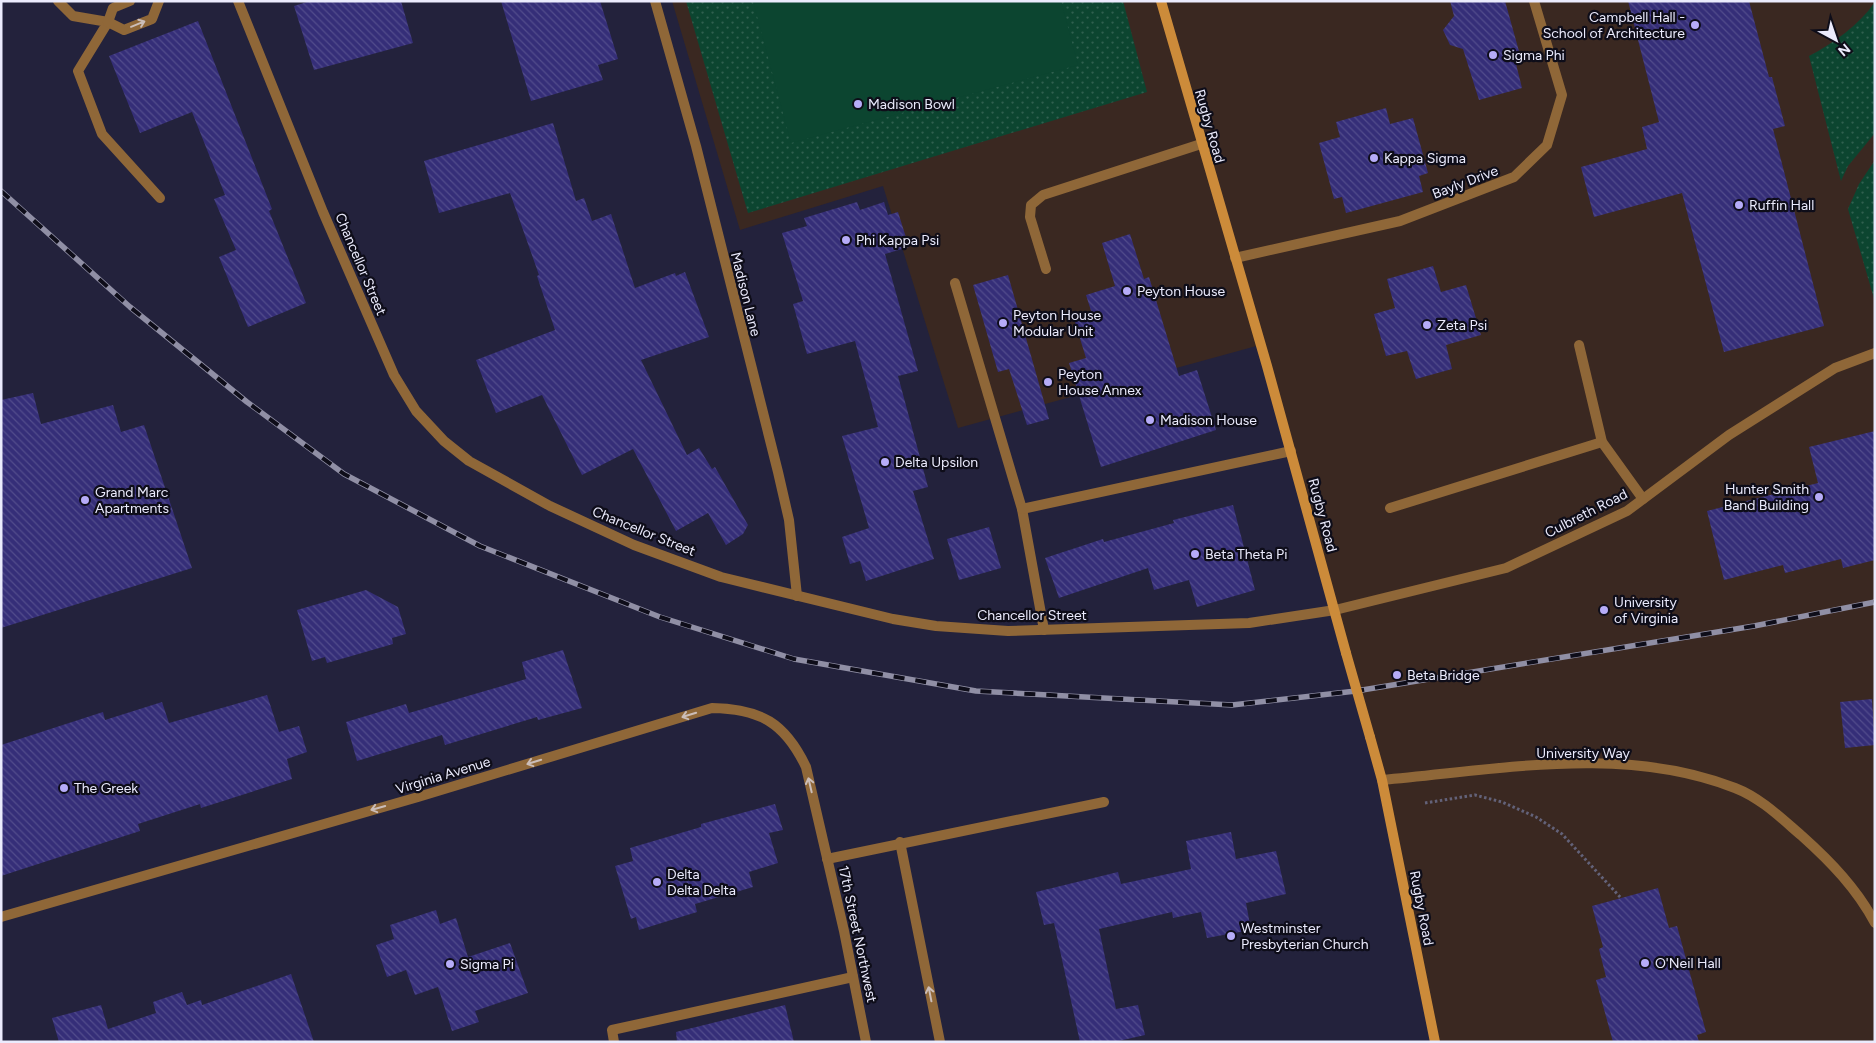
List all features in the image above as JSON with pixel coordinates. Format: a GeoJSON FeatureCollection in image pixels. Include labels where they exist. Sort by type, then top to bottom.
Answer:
{"type":"FeatureCollection","features":[{"type":"Feature","properties":{"kind":"main road","name":"Rugby Road"},"geometry":{"type":"LineString","coordinates":[[1160,1],[1291,450],[1382,780],[1436,1042]]}},
{"type":"Feature","properties":{"kind":"street"},"geometry":{"type":"LineString","coordinates":[[58,1],[74,16],[108,22],[124,30],[152,18],[159,1]]}},
{"type":"Feature","properties":{"kind":"street"},"geometry":{"type":"LineString","coordinates":[[130,1],[113,8],[108,22],[78,71],[102,134],[160,198]]}},
{"type":"Feature","properties":{"kind":"street","name":"Chancellor Street"},"geometry":{"type":"LineString","coordinates":[[238,1],[323,212],[394,375],[416,411],[444,441],[469,461],[550,506],[634,545],[722,577],[893,619],[936,626],[1008,631],[1249,623],[1335,610]]}},
{"type":"Feature","properties":{"kind":"street","name":"Madison Lane"},"geometry":{"type":"LineString","coordinates":[[655,1],[696,146],[778,472],[789,520],[797,596]]}},
{"type":"Feature","properties":{"kind":"street","name":"Bayly Drive"},"geometry":{"type":"LineString","coordinates":[[1235,258],[1400,221],[1514,177],[1547,145],[1562,95],[1534,1]]}},
{"type":"Feature","properties":{"kind":"street"},"geometry":{"type":"LineString","coordinates":[[1046,269],[1030,217],[1031,205],[1043,195],[1201,144]]}},
{"type":"Feature","properties":{"kind":"street"},"geometry":{"type":"LineString","coordinates":[[955,283],[1022,509],[1044,630]]}},
{"type":"Feature","properties":{"kind":"street"},"geometry":{"type":"LineString","coordinates":[[1579,345],[1602,442],[1643,498]]}},
{"type":"Feature","properties":{"kind":"street","name":"Culbreth Road"},"geometry":{"type":"LineString","coordinates":[[1335,610],[1506,568],[1627,510],[1729,435],[1836,368],[1875,353]]}},
{"type":"Feature","properties":{"kind":"street"},"geometry":{"type":"LineString","coordinates":[[1390,508],[1602,442]]}},
{"type":"Feature","properties":{"kind":"street"},"geometry":{"type":"LineString","coordinates":[[1022,509],[1291,450]]}},
{"type":"Feature","properties":{"kind":"street","name":"Virginia Avenue"},"geometry":{"type":"LineString","coordinates":[[1,917],[418,797],[712,708],[738,708],[763,717],[780,728],[797,748],[806,767],[821,833]]}},
{"type":"Feature","properties":{"kind":"street","name":"University Way"},"geometry":{"type":"LineString","coordinates":[[1382,780],[1564,764],[1617,764],[1677,771],[1736,788],[1769,808],[1817,849],[1838,870],[1862,900],[1875,923]]}},
{"type":"Feature","properties":{"kind":"street"},"geometry":{"type":"LineString","coordinates":[[827,859],[900,842],[1104,802]]}},
{"type":"Feature","properties":{"kind":"street","name":"17th Street Northwest"},"geometry":{"type":"LineString","coordinates":[[821,833],[866,1042]]}},
{"type":"Feature","properties":{"kind":"street"},"geometry":{"type":"LineString","coordinates":[[900,842],[940,1042]]}},
{"type":"Feature","properties":{"kind":"street"},"geometry":{"type":"LineString","coordinates":[[614,1042],[612,1030],[853,977]]}},
{"type":"Feature","properties":{"kind":"path"},"geometry":{"type":"LineString","coordinates":[[1425,804],[1475,795],[1502,802],[1536,817],[1562,834],[1621,898]]}},
{"type":"Feature","properties":{"kind":"shaded area","name":"University of Virginia"},"geometry":{"type":"Polygon","coordinates":[[[672,1],[1875,1],[1875,1042],[1438,1042],[1384,792],[1260,345],[958,428],[883,186],[740,230],[672,1]]]}},
{"type":"Feature","properties":{"kind":"green space"},"geometry":{"type":"Polygon","coordinates":[[[686,1],[1123,1],[1147,92],[748,213],[686,1]]]}},
{"type":"Feature","properties":{"kind":"green space","name":"Madison Bowl"},"geometry":{"type":"Polygon","coordinates":[[[753,1],[1061,1],[1078,65],[791,143],[753,1]]]}},
{"type":"Feature","properties":{"kind":"green space"},"geometry":{"type":"Polygon","coordinates":[[[1875,2],[1875,133],[1848,166],[1841,181],[1809,56],[1845,33],[1875,2]]]}},
{"type":"Feature","properties":{"kind":"green space"},"geometry":{"type":"Polygon","coordinates":[[[1875,160],[1875,302],[1848,209],[1859,184],[1875,160]]]}},
{"type":"Feature","properties":{"kind":"building"},"geometry":{"type":"Polygon","coordinates":[[[310,1],[401,1],[413,43],[314,70],[294,6],[310,1]]]}},
{"type":"Feature","properties":{"kind":"building"},"geometry":{"type":"Polygon","coordinates":[[[501,1],[600,1],[618,59],[598,65],[603,80],[531,101],[501,1]]]}},
{"type":"Feature","properties":{"kind":"building","name":"Sigma Phi"},"geometry":{"type":"Polygon","coordinates":[[[1450,1],[1505,1],[1522,62],[1516,64],[1522,88],[1479,100],[1463,49],[1450,45],[1443,30],[1454,16],[1450,1]]]}},
{"type":"Feature","properties":{"kind":"building","name":"Ruffin Hall"},"geometry":{"type":"Polygon","coordinates":[[[1628,1],[1749,1],[1769,77],[1772,77],[1785,126],[1773,129],[1824,326],[1724,352],[1682,193],[1594,217],[1581,167],[1647,149],[1642,127],[1659,122],[1628,1]]]}},
{"type":"Feature","properties":{"kind":"building"},"geometry":{"type":"Polygon","coordinates":[[[198,21],[272,209],[269,211],[306,303],[248,327],[219,257],[236,250],[214,199],[225,195],[192,112],[140,133],[109,56],[198,21]]]}},
{"type":"Feature","properties":{"kind":"building","name":"Kappa Sigma"},"geometry":{"type":"Polygon","coordinates":[[[1386,108],[1390,124],[1413,118],[1428,173],[1419,176],[1423,192],[1346,213],[1342,197],[1334,199],[1319,143],[1340,137],[1336,122],[1386,108]]]}},
{"type":"Feature","properties":{"kind":"building"},"geometry":{"type":"Polygon","coordinates":[[[553,123],[576,201],[584,198],[592,221],[611,214],[635,288],[675,273],[676,276],[685,272],[709,337],[641,360],[687,455],[699,448],[712,469],[715,467],[748,525],[743,534],[726,545],[708,513],[676,531],[633,449],[582,475],[542,395],[496,413],[476,360],[555,330],[537,276],[539,275],[510,193],[439,213],[424,161],[553,123]]]}},
{"type":"Feature","properties":{"kind":"building"},"geometry":{"type":"Polygon","coordinates":[[[857,202],[860,210],[884,202],[888,215],[898,212],[909,247],[885,254],[918,371],[898,376],[928,487],[913,491],[934,559],[866,581],[860,561],[850,564],[842,537],[869,528],[842,436],[878,427],[855,341],[807,354],[793,304],[803,301],[782,233],[807,226],[804,218],[857,202]]]}},
{"type":"Feature","properties":{"kind":"building"},"geometry":{"type":"Polygon","coordinates":[[[1130,234],[1144,279],[1149,277],[1179,376],[1197,370],[1216,430],[1101,467],[1069,363],[1086,358],[1074,319],[1092,314],[1086,295],[1115,286],[1102,243],[1130,234]]]}},
{"type":"Feature","properties":{"kind":"building","name":"Zeta Psi"},"geometry":{"type":"Polygon","coordinates":[[[1433,266],[1441,292],[1466,285],[1481,335],[1446,345],[1452,369],[1416,379],[1407,351],[1386,356],[1374,314],[1395,308],[1387,279],[1433,266]]]}},
{"type":"Feature","properties":{"kind":"building","name":"Peyton House Modular Unit"},"geometry":{"type":"Polygon","coordinates":[[[1008,275],[1049,419],[1027,425],[1009,369],[998,372],[973,285],[1008,275]]]}},
{"type":"Feature","properties":{"kind":"building","name":"Grand Marc Apartments"},"geometry":{"type":"Polygon","coordinates":[[[33,393],[41,424],[113,405],[121,432],[144,425],[192,568],[1,628],[1,400],[33,393]]]}},
{"type":"Feature","properties":{"kind":"building","name":"Hunter Smith Band Building"},"geometry":{"type":"Polygon","coordinates":[[[1875,431],[1875,560],[1843,568],[1841,559],[1785,573],[1783,565],[1724,580],[1707,511],[1818,483],[1809,447],[1875,431]]]}},
{"type":"Feature","properties":{"kind":"building","name":"Beta Theta Pi"},"geometry":{"type":"Polygon","coordinates":[[[1233,505],[1255,590],[1197,607],[1189,580],[1154,590],[1148,568],[1059,598],[1045,558],[1103,539],[1104,542],[1174,523],[1173,520],[1233,505]]]}},
{"type":"Feature","properties":{"kind":"building"},"geometry":{"type":"Polygon","coordinates":[[[989,527],[1001,568],[959,580],[947,539],[989,527]]]}},
{"type":"Feature","properties":{"kind":"building"},"geometry":{"type":"Polygon","coordinates":[[[366,590],[398,607],[406,634],[392,638],[393,644],[355,655],[327,663],[325,657],[312,661],[297,610],[366,590]]]}},
{"type":"Feature","properties":{"kind":"building"},"geometry":{"type":"Polygon","coordinates":[[[563,650],[582,708],[538,720],[537,717],[445,745],[442,735],[357,761],[346,722],[406,704],[409,713],[526,679],[522,662],[563,650]]]}},
{"type":"Feature","properties":{"kind":"building"},"geometry":{"type":"Polygon","coordinates":[[[267,695],[279,732],[299,726],[307,752],[287,759],[292,779],[201,808],[200,804],[138,824],[140,831],[1,876],[1,745],[103,712],[105,720],[162,702],[169,723],[267,695]]]}},
{"type":"Feature","properties":{"kind":"building"},"geometry":{"type":"Polygon","coordinates":[[[1872,699],[1875,745],[1845,748],[1840,702],[1872,699]]]}},
{"type":"Feature","properties":{"kind":"building"},"geometry":{"type":"Polygon","coordinates":[[[775,804],[783,830],[769,833],[778,863],[749,872],[753,887],[695,904],[697,912],[639,930],[636,917],[631,919],[615,866],[633,861],[630,848],[701,827],[701,824],[775,804]]]}},
{"type":"Feature","properties":{"kind":"building"},"geometry":{"type":"Polygon","coordinates":[[[1231,832],[1236,859],[1276,851],[1286,894],[1246,903],[1251,930],[1207,938],[1201,912],[1173,918],[1172,912],[1099,929],[1116,1009],[1138,1005],[1145,1035],[1114,1042],[1080,1042],[1054,923],[1044,925],[1036,892],[1118,872],[1121,884],[1191,869],[1186,841],[1231,832]]]}},
{"type":"Feature","properties":{"kind":"building","name":"O'Neil Hall"},"geometry":{"type":"Polygon","coordinates":[[[1658,888],[1669,928],[1677,926],[1706,1032],[1697,1035],[1699,1042],[1613,1042],[1596,980],[1606,977],[1599,949],[1603,947],[1592,906],[1658,888]]]}},
{"type":"Feature","properties":{"kind":"building","name":"Sigma Pi"},"geometry":{"type":"Polygon","coordinates":[[[436,910],[440,924],[456,918],[468,957],[510,943],[528,993],[475,1011],[479,1022],[452,1031],[438,987],[415,995],[406,970],[387,977],[376,945],[394,939],[390,925],[436,910]]]}},
{"type":"Feature","properties":{"kind":"building"},"geometry":{"type":"Polygon","coordinates":[[[291,974],[314,1042],[59,1042],[52,1018],[101,1005],[108,1029],[156,1013],[153,1002],[182,992],[187,1005],[201,1000],[202,1005],[291,974]]]}},
{"type":"Feature","properties":{"kind":"building"},"geometry":{"type":"Polygon","coordinates":[[[785,1005],[794,1042],[677,1042],[676,1032],[785,1005]]]}},
{"type":"Feature","properties":{"kind":"railway"},"geometry":{"type":"LineString","coordinates":[[1,191],[130,307],[247,402],[344,474],[480,546],[660,617],[794,659],[976,691],[1232,705],[1356,691],[1754,626],[1875,602]]}},
{"type":"Feature","properties":{"kind":"place","name":"Campbell Hall - School of Architecture"},"geometry":{"type":"Point","coordinates":[1695,25]}},
{"type":"Feature","properties":{"kind":"place","name":"Sigma Phi"},"geometry":{"type":"Point","coordinates":[1493,55]}},
{"type":"Feature","properties":{"kind":"place","name":"Madison Bowl"},"geometry":{"type":"Point","coordinates":[858,104]}},
{"type":"Feature","properties":{"kind":"place","name":"Kappa Sigma"},"geometry":{"type":"Point","coordinates":[1374,158]}},
{"type":"Feature","properties":{"kind":"place","name":"Ruffin Hall"},"geometry":{"type":"Point","coordinates":[1739,205]}},
{"type":"Feature","properties":{"kind":"place","name":"Phi Kappa Psi"},"geometry":{"type":"Point","coordinates":[846,240]}},
{"type":"Feature","properties":{"kind":"place","name":"Peyton House"},"geometry":{"type":"Point","coordinates":[1127,291]}},
{"type":"Feature","properties":{"kind":"place","name":"Peyton House Modular Unit"},"geometry":{"type":"Point","coordinates":[1003,323]}},
{"type":"Feature","properties":{"kind":"place","name":"Zeta Psi"},"geometry":{"type":"Point","coordinates":[1427,325]}},
{"type":"Feature","properties":{"kind":"place","name":"Peyton House Annex"},"geometry":{"type":"Point","coordinates":[1048,382]}},
{"type":"Feature","properties":{"kind":"place","name":"Madison House"},"geometry":{"type":"Point","coordinates":[1150,420]}},
{"type":"Feature","properties":{"kind":"place","name":"Delta Upsilon"},"geometry":{"type":"Point","coordinates":[885,462]}},
{"type":"Feature","properties":{"kind":"place","name":"Hunter Smith Band Building"},"geometry":{"type":"Point","coordinates":[1819,497]}},
{"type":"Feature","properties":{"kind":"place","name":"Grand Marc Apartments"},"geometry":{"type":"Point","coordinates":[85,500]}},
{"type":"Feature","properties":{"kind":"place","name":"Beta Theta Pi"},"geometry":{"type":"Point","coordinates":[1195,554]}},
{"type":"Feature","properties":{"kind":"place","name":"University of Virginia"},"geometry":{"type":"Point","coordinates":[1604,610]}},
{"type":"Feature","properties":{"kind":"place","name":"Beta Bridge"},"geometry":{"type":"Point","coordinates":[1397,675]}},
{"type":"Feature","properties":{"kind":"place","name":"The Greek"},"geometry":{"type":"Point","coordinates":[64,788]}},
{"type":"Feature","properties":{"kind":"place","name":"Delta Delta Delta"},"geometry":{"type":"Point","coordinates":[657,882]}},
{"type":"Feature","properties":{"kind":"place","name":"Westminster Presbyterian Church"},"geometry":{"type":"Point","coordinates":[1231,936]}},
{"type":"Feature","properties":{"kind":"place","name":"O'Neil Hall"},"geometry":{"type":"Point","coordinates":[1645,963]}},
{"type":"Feature","properties":{"kind":"place","name":"Sigma Pi"},"geometry":{"type":"Point","coordinates":[450,964]}}]}
